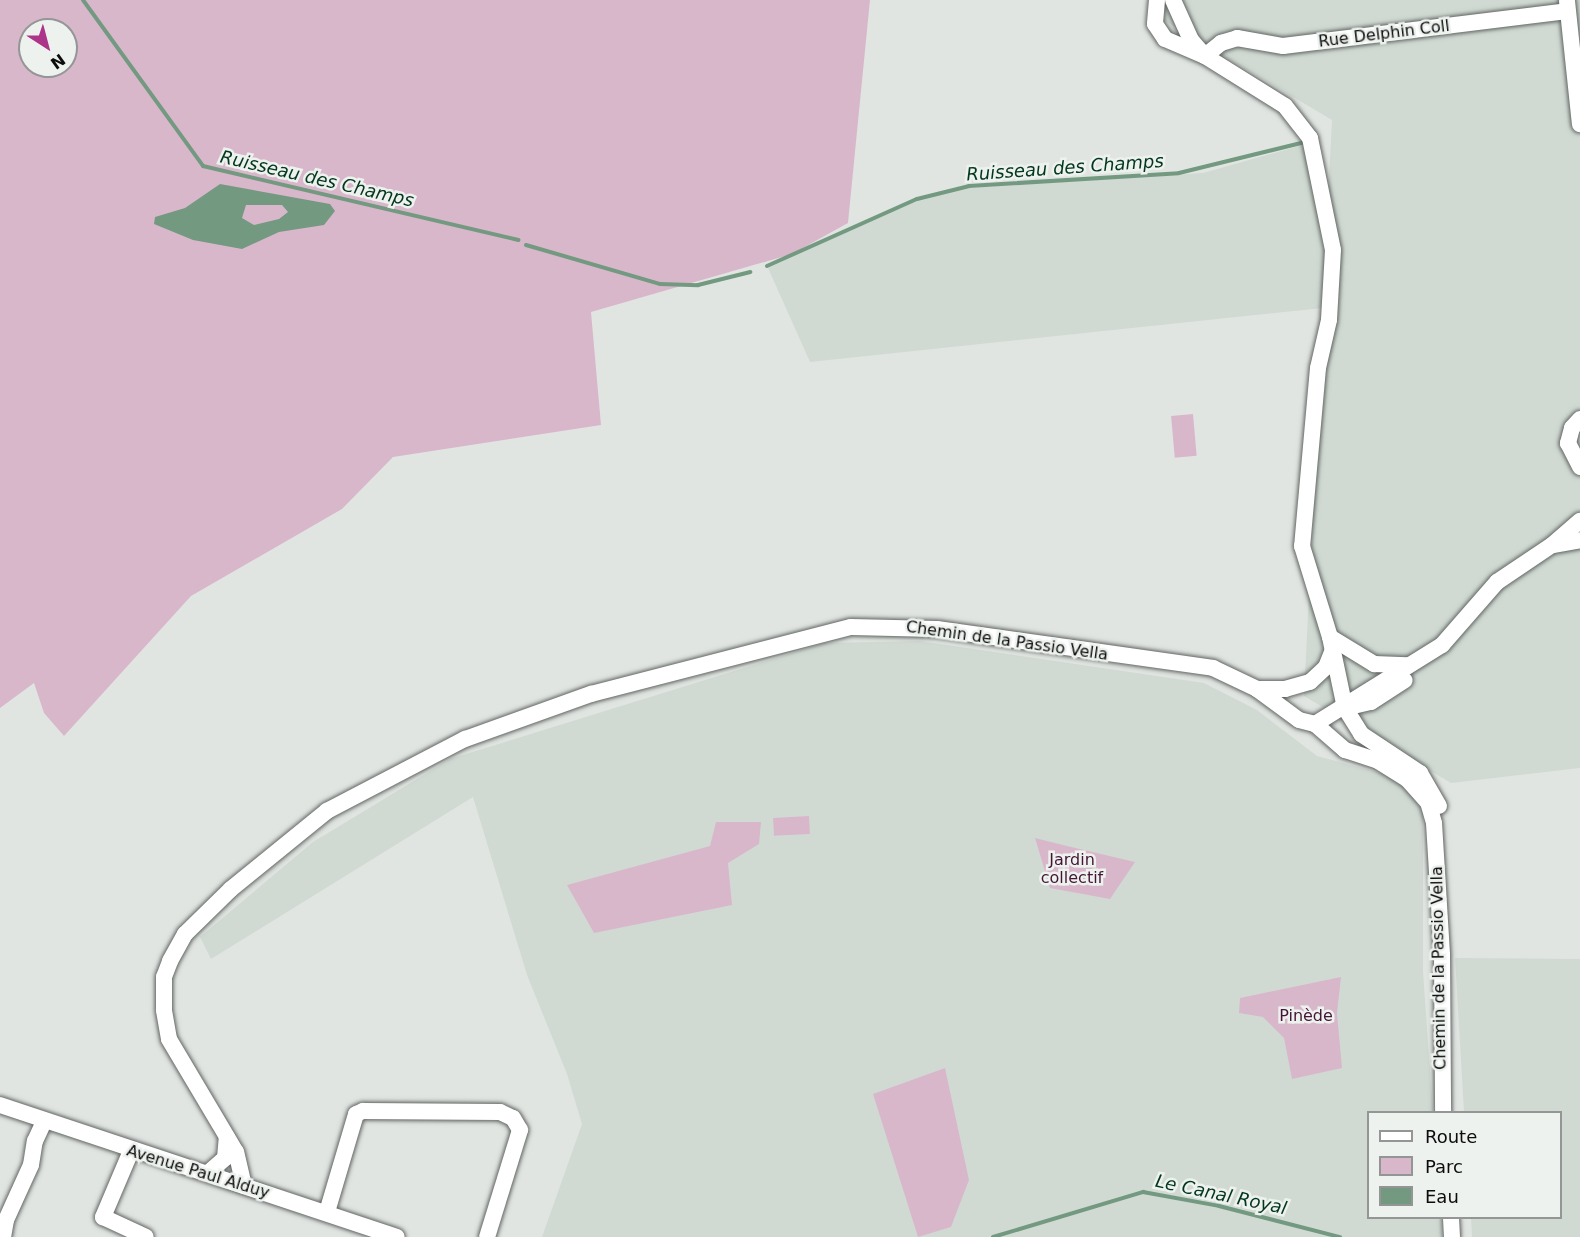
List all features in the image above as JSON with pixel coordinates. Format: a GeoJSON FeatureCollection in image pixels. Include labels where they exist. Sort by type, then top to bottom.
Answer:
{"type":"FeatureCollection","features":[{"type":"Feature","properties":{"kind":"street"},"geometry":{"type":"LineString","coordinates":[[1157,0],[1155,24],[1165,39],[1205,56]]}},
{"type":"Feature","properties":{"kind":"street","name":"Chemin de la Passio Vella"},"geometry":{"type":"LineString","coordinates":[[1173,0],[1191,40],[1205,56],[1285,106],[1307,131],[1319,170],[1333,250],[1331,297],[1318,368],[1302,546],[1331,643],[1345,708],[1361,734],[1420,773],[1439,805],[1434,824]]}},
{"type":"Feature","properties":{"kind":"street"},"geometry":{"type":"LineString","coordinates":[[1567,5],[1580,124]]}},
{"type":"Feature","properties":{"kind":"street","name":"Rue Delphin Coll"},"geometry":{"type":"LineString","coordinates":[[1205,56],[1221,43],[1237,38],[1283,46],[1567,5]]}},
{"type":"Feature","properties":{"kind":"street"},"geometry":{"type":"LineString","coordinates":[[1580,419],[1572,428],[1568,443],[1580,467]]}},
{"type":"Feature","properties":{"kind":"street"},"geometry":{"type":"LineString","coordinates":[[1257,689],[1285,690],[1310,682],[1326,667],[1331,643],[1374,664],[1411,666],[1442,645],[1497,582],[1552,545],[1580,521]]}},
{"type":"Feature","properties":{"kind":"street"},"geometry":{"type":"LineString","coordinates":[[1552,545],[1580,540]]}},
{"type":"Feature","properties":{"kind":"street","name":"Chemin de la Passio Vella"},"geometry":{"type":"LineString","coordinates":[[192,929],[231,889],[318,817],[377,782],[465,739],[591,694],[773,645],[860,627],[938,629],[1027,645],[1184,662],[1213,668],[1257,689],[1299,720],[1315,724],[1345,750],[1378,761],[1407,778],[1428,802],[1434,824],[1442,955],[1443,1111]]}},
{"type":"Feature","properties":{"kind":"street"},"geometry":{"type":"LineString","coordinates":[[1315,724],[1345,708],[1371,702],[1408,678],[1411,666]]}},
{"type":"Feature","properties":{"kind":"street"},"geometry":{"type":"LineString","coordinates":[[192,929],[185,934],[164,977],[165,1023],[187,1073],[236,1152],[244,1186]]}},
{"type":"Feature","properties":{"kind":"street"},"geometry":{"type":"LineString","coordinates":[[192,929],[175,978],[178,1032],[244,1151],[250,1174],[244,1186]]}},
{"type":"Feature","properties":{"kind":"street","name":"Avenue Paul Alduy"},"geometry":{"type":"LineString","coordinates":[[0,1105],[131,1151],[208,1173],[397,1237]]}},
{"type":"Feature","properties":{"kind":"street"},"geometry":{"type":"LineString","coordinates":[[327,1212],[356,1114],[363,1111],[500,1112],[513,1118],[520,1130],[487,1237]]}},
{"type":"Feature","properties":{"kind":"street"},"geometry":{"type":"LineString","coordinates":[[3,1237],[44,1122]]}},
{"type":"Feature","properties":{"kind":"street"},"geometry":{"type":"LineString","coordinates":[[208,1173],[225,1158],[227,1136]]}},
{"type":"Feature","properties":{"kind":"street"},"geometry":{"type":"LineString","coordinates":[[131,1151],[103,1217],[137,1235]]}},
{"type":"Feature","properties":{"kind":"street"},"geometry":{"type":"LineString","coordinates":[[1451,1219],[1452,1237]]}},
{"type":"Feature","properties":{"kind":"shaded area"},"geometry":{"type":"Polygon","coordinates":[[[1155,0],[1580,0],[1580,768],[1451,783],[1304,696],[1323,308],[810,362],[768,268],[918,200],[969,188],[1203,173],[1306,144],[1325,253],[1332,120],[1153,14],[1155,0]]]}},
{"type":"Feature","properties":{"kind":"shaded area"},"geometry":{"type":"Polygon","coordinates":[[[920,641],[1204,683],[1257,710],[1317,756],[1388,775],[1410,791],[1423,813],[1423,971],[1433,1111],[1367,1111],[1367,1219],[1441,1219],[1442,1237],[542,1237],[582,1124],[567,1074],[527,975],[473,797],[211,959],[200,937],[313,842],[450,759],[825,643],[920,641]]]}},
{"type":"Feature","properties":{"kind":"shaded area"},"geometry":{"type":"Polygon","coordinates":[[[1455,958],[1580,959],[1580,1237],[1472,1237],[1471,1219],[1562,1219],[1562,1111],[1464,1111],[1455,958]]]}},
{"type":"Feature","properties":{"kind":"green space"},"geometry":{"type":"Polygon","coordinates":[[[0,0],[870,0],[848,223],[792,254],[591,312],[601,425],[393,457],[342,509],[191,596],[64,736],[44,713],[34,683],[0,708],[0,0]]]}},
{"type":"Feature","properties":{"kind":"green space"},"geometry":{"type":"Polygon","coordinates":[[[1193,414],[1197,456],[1175,458],[1171,416],[1193,414]]]}},
{"type":"Feature","properties":{"kind":"green space"},"geometry":{"type":"Polygon","coordinates":[[[809,816],[810,834],[774,836],[773,818],[809,816]]]}},
{"type":"Feature","properties":{"kind":"green space"},"geometry":{"type":"Polygon","coordinates":[[[716,822],[761,822],[759,844],[728,863],[732,905],[594,933],[567,885],[710,846],[716,822]]]}},
{"type":"Feature","properties":{"kind":"green space","name":"Jardin collectif"},"geometry":{"type":"Polygon","coordinates":[[[1035,838],[1135,862],[1110,899],[1050,888],[1035,838]]]}},
{"type":"Feature","properties":{"kind":"green space","name":"Pinède"},"geometry":{"type":"Polygon","coordinates":[[[1341,977],[1337,1013],[1342,1068],[1292,1079],[1284,1038],[1263,1017],[1239,1013],[1240,998],[1341,977]]]}},
{"type":"Feature","properties":{"kind":"green space"},"geometry":{"type":"Polygon","coordinates":[[[945,1068],[969,1180],[951,1227],[918,1237],[873,1094],[945,1068]]]}},
{"type":"Feature","properties":{"kind":"water"},"geometry":{"type":"Polygon","coordinates":[[[220,184],[330,204],[335,211],[324,225],[279,232],[242,249],[193,240],[154,224],[155,217],[185,208],[220,184]],[[246,205],[242,218],[254,225],[279,219],[288,212],[282,205],[246,205]]]}},
{"type":"Feature","properties":{"kind":"waterway","name":"Ruisseau des Champs"},"geometry":{"type":"LineString","coordinates":[[83,0],[203,166],[518,240]]}},
{"type":"Feature","properties":{"kind":"waterway","name":"Ruisseau des Champs"},"geometry":{"type":"LineString","coordinates":[[767,266],[917,199],[969,186],[1179,173],[1305,142]]}},
{"type":"Feature","properties":{"kind":"waterway","name":"Ruisseau des Champs"},"geometry":{"type":"LineString","coordinates":[[526,245],[660,284],[698,285],[750,272]]}},
{"type":"Feature","properties":{"kind":"waterway","name":"Le Canal Royal"},"geometry":{"type":"LineString","coordinates":[[993,1237],[1143,1192],[1219,1206],[1340,1237]]}}]}
